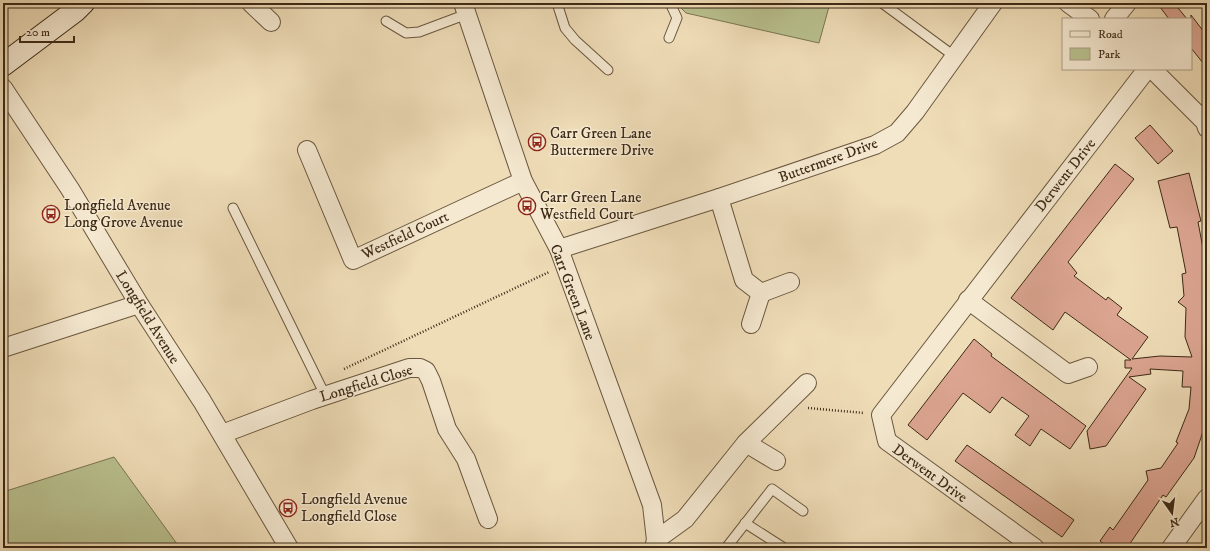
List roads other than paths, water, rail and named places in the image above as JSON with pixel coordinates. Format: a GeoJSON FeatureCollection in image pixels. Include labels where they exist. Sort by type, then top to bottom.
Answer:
{"type":"FeatureCollection","features":[{"type":"Feature","properties":{"kind":"street"},"geometry":{"type":"LineString","coordinates":[[3,65],[75,11],[83,3]]}},
{"type":"Feature","properties":{"kind":"street"},"geometry":{"type":"LineString","coordinates":[[251,3],[271,22]]}},
{"type":"Feature","properties":{"kind":"street","name":"Buttermere Drive"},"geometry":{"type":"LineString","coordinates":[[561,257],[719,198],[875,145],[897,133],[915,112],[993,3]]}},
{"type":"Feature","properties":{"kind":"street"},"geometry":{"type":"LineString","coordinates":[[1068,3],[1089,18]]}},
{"type":"Feature","properties":{"kind":"street"},"geometry":{"type":"LineString","coordinates":[[1115,18],[1127,3]]}},
{"type":"Feature","properties":{"kind":"street","name":"Carr Green Lane"},"geometry":{"type":"LineString","coordinates":[[465,9],[523,181],[561,257],[652,505],[658,545]]}},
{"type":"Feature","properties":{"kind":"street","name":"Derwent Drive"},"geometry":{"type":"LineString","coordinates":[[1035,548],[887,441],[881,415],[1146,70]]}},
{"type":"Feature","properties":{"kind":"street"},"geometry":{"type":"LineString","coordinates":[[1153,70],[1206,124]]}},
{"type":"Feature","properties":{"kind":"street","name":"Longfield Avenue"},"geometry":{"type":"LineString","coordinates":[[3,88],[70,189],[139,304],[222,434],[289,548]]}},
{"type":"Feature","properties":{"kind":"street","name":"Westfield Court"},"geometry":{"type":"LineString","coordinates":[[307,150],[353,260],[523,181]]}},
{"type":"Feature","properties":{"kind":"street"},"geometry":{"type":"LineString","coordinates":[[719,198],[744,280],[761,293]]}},
{"type":"Feature","properties":{"kind":"street"},"geometry":{"type":"LineString","coordinates":[[761,293],[790,282]]}},
{"type":"Feature","properties":{"kind":"street"},"geometry":{"type":"LineString","coordinates":[[751,324],[761,293]]}},
{"type":"Feature","properties":{"kind":"street"},"geometry":{"type":"LineString","coordinates":[[968,300],[1068,374],[1088,367]]}},
{"type":"Feature","properties":{"kind":"street"},"geometry":{"type":"LineString","coordinates":[[3,348],[139,304]]}},
{"type":"Feature","properties":{"kind":"street","name":"Longfield Close"},"geometry":{"type":"LineString","coordinates":[[222,434],[325,396],[409,368],[420,368],[426,371],[431,381],[447,429],[466,459],[488,519]]}},
{"type":"Feature","properties":{"kind":"street"},"geometry":{"type":"LineString","coordinates":[[658,545],[685,519],[746,443],[806,383]]}},
{"type":"Feature","properties":{"kind":"street"},"geometry":{"type":"LineString","coordinates":[[746,443],[776,461]]}},
{"type":"Feature","properties":{"kind":"street"},"geometry":{"type":"LineString","coordinates":[[1171,548],[1207,498]]}},
{"type":"Feature","properties":{"kind":"lane"},"geometry":{"type":"LineString","coordinates":[[557,3],[565,28],[574,40],[608,70]]}},
{"type":"Feature","properties":{"kind":"lane"},"geometry":{"type":"LineString","coordinates":[[669,38],[676,18],[670,3]]}},
{"type":"Feature","properties":{"kind":"lane"},"geometry":{"type":"LineString","coordinates":[[882,3],[954,56]]}},
{"type":"Feature","properties":{"kind":"lane"},"geometry":{"type":"LineString","coordinates":[[386,21],[406,33],[419,32],[465,9]]}},
{"type":"Feature","properties":{"kind":"lane"},"geometry":{"type":"LineString","coordinates":[[233,208],[325,396]]}},
{"type":"Feature","properties":{"kind":"lane"},"geometry":{"type":"LineString","coordinates":[[726,548],[772,489],[803,511]]}},
{"type":"Feature","properties":{"kind":"lane"},"geometry":{"type":"LineString","coordinates":[[745,523],[784,548]]}},
{"type":"Feature","properties":{"kind":"place","name":"Carr Green Lane Buttermere Drive"},"geometry":{"type":"Point","coordinates":[537,142]}},
{"type":"Feature","properties":{"kind":"place","name":"Carr Green Lane Westfield Court"},"geometry":{"type":"Point","coordinates":[527,206]}},
{"type":"Feature","properties":{"kind":"place","name":"Longfield Avenue Long Grove Avenue"},"geometry":{"type":"Point","coordinates":[51,214]}},
{"type":"Feature","properties":{"kind":"place","name":"Longfield Avenue Longfield Close"},"geometry":{"type":"Point","coordinates":[288,508]}}]}
